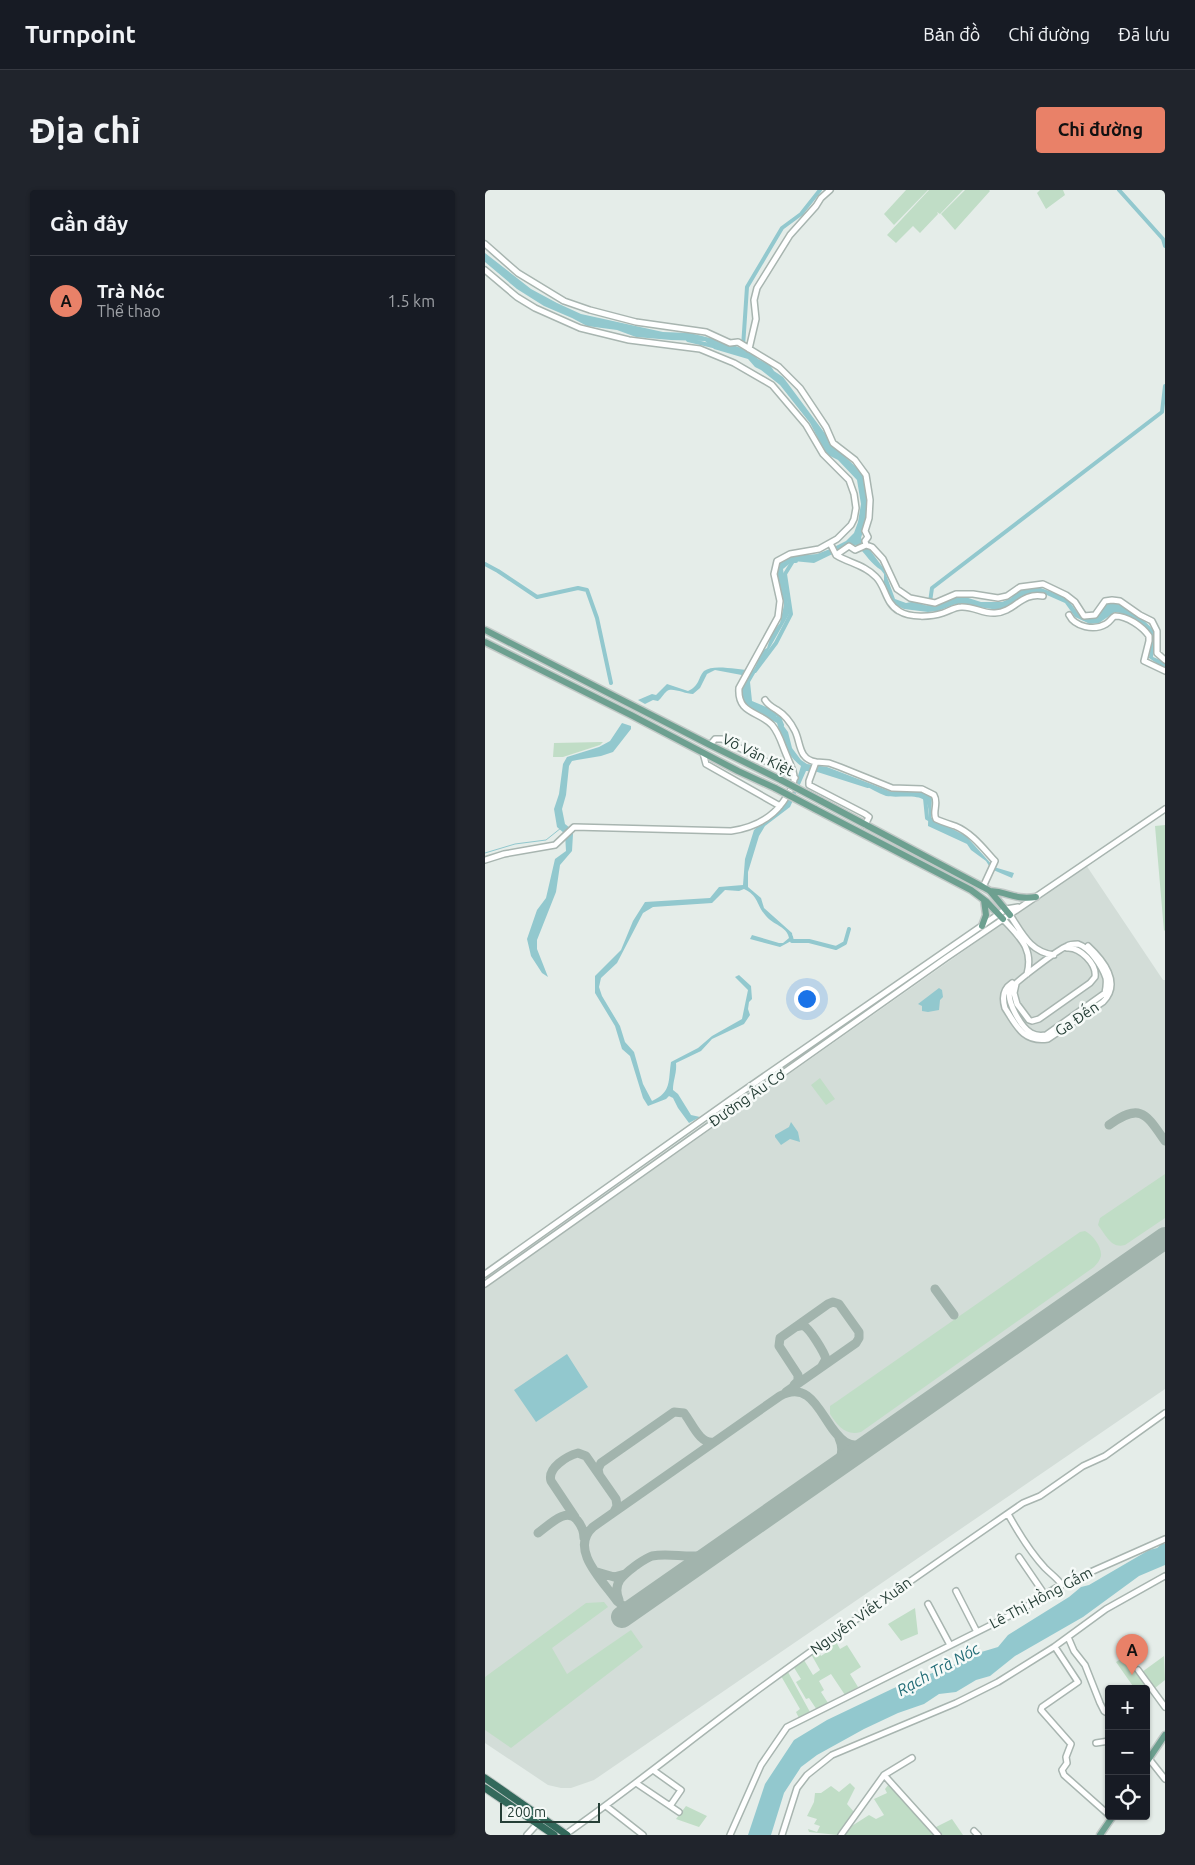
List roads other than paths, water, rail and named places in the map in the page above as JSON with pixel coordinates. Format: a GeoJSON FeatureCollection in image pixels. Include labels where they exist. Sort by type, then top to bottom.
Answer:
{"type":"FeatureCollection","features":[{"type":"Feature","properties":{"kind":"highway"},"geometry":{"type":"LineString","coordinates":[[485,1778],[555,1833]]}},
{"type":"Feature","properties":{"kind":"highway"},"geometry":{"type":"LineString","coordinates":[[485,1788],[537,1824],[555,1833],[567,1834]]}},
{"type":"Feature","properties":{"kind":"main road","name":"Võ Văn Kiệt"},"geometry":{"type":"LineString","coordinates":[[485,630],[710,746],[781,780],[983,886],[990,891],[1008,912]]}},
{"type":"Feature","properties":{"kind":"main road","name":"Võ Văn Kiệt"},"geometry":{"type":"LineString","coordinates":[[485,642],[775,788],[971,890],[982,897],[1001,917]]}},
{"type":"Feature","properties":{"kind":"main road"},"geometry":{"type":"LineString","coordinates":[[562,680],[567,672]]}},
{"type":"Feature","properties":{"kind":"main road"},"geometry":{"type":"LineString","coordinates":[[990,891],[1000,892],[1013,897],[1036,897]]}},
{"type":"Feature","properties":{"kind":"main road"},"geometry":{"type":"LineString","coordinates":[[982,897],[987,911],[982,926]]}},
{"type":"Feature","properties":{"kind":"main road"},"geometry":{"type":"LineString","coordinates":[[1150,1756],[1165,1735]]}},
{"type":"Feature","properties":{"kind":"main road"},"geometry":{"type":"LineString","coordinates":[[1100,1835],[1109,1820]]}},
{"type":"Feature","properties":{"kind":"street"},"geometry":{"type":"LineString","coordinates":[[748,348],[755,319],[754,300],[757,288],[791,235],[821,198],[830,190]]}},
{"type":"Feature","properties":{"kind":"street"},"geometry":{"type":"LineString","coordinates":[[485,244],[518,273],[564,301],[636,322],[681,330],[706,332],[730,343],[735,342],[748,348],[771,361],[789,375],[818,415],[833,443],[855,460],[866,475],[871,508],[865,531],[868,538],[865,541],[866,545]]}},
{"type":"Feature","properties":{"kind":"street"},"geometry":{"type":"LineString","coordinates":[[485,270],[535,308],[580,328],[629,340],[700,350],[734,363],[772,385],[805,425],[823,454],[849,480],[855,503],[854,518],[846,532],[815,550],[786,555],[777,561],[774,574],[780,601],[779,613],[739,688],[741,702],[747,710],[767,721],[776,731],[794,769],[795,778],[791,789],[780,806],[754,826],[731,831],[572,828],[553,845],[504,854],[485,860]]}},
{"type":"Feature","properties":{"kind":"street"},"geometry":{"type":"LineString","coordinates":[[830,543],[836,554],[873,574],[881,582],[889,603],[901,613],[918,617],[940,614],[964,607],[993,613],[1012,606],[1025,598],[1036,595],[1043,596]]}},
{"type":"Feature","properties":{"kind":"street"},"geometry":{"type":"LineString","coordinates":[[836,554],[849,546],[857,550],[866,545],[872,547],[885,562],[899,591],[910,598],[929,603],[941,602],[949,596],[956,594],[1002,598],[1009,596],[1017,588],[1023,586],[1046,584],[1075,602],[1084,616],[1095,615],[1102,603],[1112,600],[1120,601],[1137,619],[1149,636],[1144,661],[1165,671]]}},
{"type":"Feature","properties":{"kind":"street"},"geometry":{"type":"LineString","coordinates":[[1009,596],[1012,606]]}},
{"type":"Feature","properties":{"kind":"street"},"geometry":{"type":"LineString","coordinates":[[1069,615],[1075,623],[1083,627],[1106,624],[1115,616],[1137,619],[1147,618],[1154,624],[1158,634],[1157,653],[1165,660]]}},
{"type":"Feature","properties":{"kind":"street"},"geometry":{"type":"LineString","coordinates":[[765,700],[785,717],[796,733],[798,745],[808,760],[839,767],[892,788],[922,789],[932,793],[937,801],[934,815],[936,819],[956,827],[973,838],[995,861],[983,886]]}},
{"type":"Feature","properties":{"kind":"street"},"geometry":{"type":"LineString","coordinates":[[710,746],[715,739],[722,739],[795,778]]}},
{"type":"Feature","properties":{"kind":"street"},"geometry":{"type":"LineString","coordinates":[[703,753],[705,764],[780,806]]}},
{"type":"Feature","properties":{"kind":"street"},"geometry":{"type":"LineString","coordinates":[[815,763],[809,785],[865,814],[869,817],[865,825]]}},
{"type":"Feature","properties":{"kind":"street","name":"Đường Âu Cơ"},"geometry":{"type":"LineString","coordinates":[[485,1274],[944,955],[1008,912],[1021,907],[1165,809]]}},
{"type":"Feature","properties":{"kind":"street"},"geometry":{"type":"LineString","coordinates":[[886,846],[891,838]]}},
{"type":"Feature","properties":{"kind":"street"},"geometry":{"type":"LineString","coordinates":[[1008,912],[1032,946],[1039,951],[1054,955]]}},
{"type":"Feature","properties":{"kind":"street"},"geometry":{"type":"LineString","coordinates":[[1001,917],[1023,941],[1027,949],[1030,964],[1027,974]]}},
{"type":"Feature","properties":{"kind":"street","name":"Đường Âu Cơ"},"geometry":{"type":"LineString","coordinates":[[485,1284],[659,1161],[982,926],[1001,917]]}},
{"type":"Feature","properties":{"kind":"street"},"geometry":{"type":"LineString","coordinates":[[1078,944],[1089,951],[1107,979],[1105,993],[1046,1035],[1039,1036],[1026,1030],[1010,1005],[1009,992],[1012,985],[1062,949],[1065,946],[1078,944]]}},
{"type":"Feature","properties":{"kind":"street"},"geometry":{"type":"LineString","coordinates":[[1017,981],[1014,998],[1026,1016],[1033,1021],[1039,1019],[1090,983],[1095,977],[1095,970],[1084,955],[1077,949],[1062,949]]}},
{"type":"Feature","properties":{"kind":"street"},"geometry":{"type":"LineString","coordinates":[[654,1155],[659,1161]]}},
{"type":"Feature","properties":{"kind":"street","name":"Nguyễn Viết Xuân"},"geometry":{"type":"LineString","coordinates":[[567,1834],[751,1695],[912,1579],[1023,1503],[1041,1496],[1083,1466],[1105,1456],[1165,1413]]}},
{"type":"Feature","properties":{"kind":"street"},"geometry":{"type":"LineString","coordinates":[[1007,1514],[1045,1568],[1062,1585]]}},
{"type":"Feature","properties":{"kind":"street","name":"Lê Thị Hồng Gấm"},"geometry":{"type":"LineString","coordinates":[[730,1835],[761,1765],[787,1727],[1019,1611],[1062,1585],[1165,1539]]}},
{"type":"Feature","properties":{"kind":"street"},"geometry":{"type":"LineString","coordinates":[[1019,1557],[1045,1595]]}},
{"type":"Feature","properties":{"kind":"street"},"geometry":{"type":"LineString","coordinates":[[782,1835],[797,1788],[807,1775],[832,1755],[956,1703],[997,1682],[1055,1647],[1123,1598],[1165,1576]]}},
{"type":"Feature","properties":{"kind":"street"},"geometry":{"type":"LineString","coordinates":[[956,1591],[977,1632]]}},
{"type":"Feature","properties":{"kind":"street"},"geometry":{"type":"LineString","coordinates":[[929,1604],[950,1645]]}},
{"type":"Feature","properties":{"kind":"street"},"geometry":{"type":"LineString","coordinates":[[1068,1637],[1074,1651],[1085,1665],[1096,1694],[1105,1711]]}},
{"type":"Feature","properties":{"kind":"street"},"geometry":{"type":"LineString","coordinates":[[1055,1647],[1078,1682],[1041,1709],[1071,1744],[1066,1757],[1067,1763],[1062,1770],[1064,1776],[1105,1811]]}},
{"type":"Feature","properties":{"kind":"street"},"geometry":{"type":"LineString","coordinates":[[1138,1670],[1165,1706]]}},
{"type":"Feature","properties":{"kind":"street"},"geometry":{"type":"LineString","coordinates":[[1096,1743],[1105,1742]]}},
{"type":"Feature","properties":{"kind":"street"},"geometry":{"type":"LineString","coordinates":[[841,1835],[884,1776],[913,1758]]}},
{"type":"Feature","properties":{"kind":"street"},"geometry":{"type":"LineString","coordinates":[[1150,1763],[1165,1779]]}},
{"type":"Feature","properties":{"kind":"street"},"geometry":{"type":"LineString","coordinates":[[653,1770],[681,1790],[670,1806]]}},
{"type":"Feature","properties":{"kind":"street"},"geometry":{"type":"LineString","coordinates":[[884,1776],[938,1835]]}},
{"type":"Feature","properties":{"kind":"street"},"geometry":{"type":"LineString","coordinates":[[636,1783],[679,1812]]}},
{"type":"Feature","properties":{"kind":"street"},"geometry":{"type":"LineString","coordinates":[[606,1806],[643,1835]]}},
{"type":"Feature","properties":{"kind":"street"},"geometry":{"type":"LineString","coordinates":[[527,1835],[537,1824]]}},
{"type":"Feature","properties":{"kind":"water"},"geometry":{"type":"Polygon","coordinates":[[[485,253],[531,289],[581,314],[663,332],[690,333],[722,341],[749,351],[758,359],[770,365],[774,371],[783,377],[835,447],[860,471],[869,486],[870,508],[861,538],[884,569],[895,599],[906,603],[916,601],[924,605],[933,606],[951,598],[962,596],[981,602],[1002,602],[1011,598],[1021,588],[1035,586],[1066,597],[1080,616],[1089,618],[1095,616],[1106,603],[1113,601],[1137,615],[1152,629],[1156,634],[1153,657],[1165,662],[1165,669],[1149,658],[1151,636],[1144,627],[1131,617],[1115,612],[1099,623],[1090,624],[1075,617],[1065,603],[1040,592],[1026,594],[1015,603],[999,610],[956,604],[938,611],[928,612],[904,609],[893,604],[884,587],[884,574],[856,545],[849,546],[814,563],[793,561],[783,569],[788,604],[792,609],[750,682],[752,701],[771,709],[788,732],[792,748],[801,760],[807,764],[827,767],[892,792],[919,791],[932,796],[931,818],[966,836],[994,867],[1014,873],[1012,878],[991,869],[986,861],[971,850],[967,844],[928,826],[928,805],[921,798],[886,796],[842,776],[806,771],[790,807],[765,826],[759,836],[748,872],[748,887],[761,898],[764,908],[792,933],[793,940],[780,947],[750,939],[752,935],[783,943],[789,938],[783,928],[766,916],[749,892],[744,889],[739,891],[725,890],[712,903],[653,907],[643,913],[617,963],[601,978],[599,987],[602,996],[620,1026],[625,1042],[634,1052],[643,1084],[652,1101],[666,1090],[671,1062],[698,1048],[712,1036],[742,1019],[748,990],[735,977],[739,975],[751,986],[752,999],[749,1002],[748,1009],[750,1015],[744,1024],[712,1039],[701,1051],[676,1063],[673,1090],[678,1094],[691,1115],[700,1117],[689,1123],[673,1098],[669,1096],[648,1106],[643,1098],[630,1056],[622,1049],[615,1026],[595,993],[595,976],[621,950],[633,921],[645,902],[710,898],[719,887],[743,885],[745,859],[754,830],[784,803],[797,779],[801,766],[788,752],[777,723],[754,711],[743,702],[743,687],[747,676],[715,670],[707,674],[700,688],[693,694],[669,690],[658,701],[653,700],[645,704],[638,700],[652,694],[656,695],[667,684],[688,691],[695,687],[702,673],[708,669],[721,667],[754,670],[762,651],[767,648],[772,633],[780,623],[784,605],[776,569],[781,560],[789,554],[817,554],[846,541],[854,533],[861,504],[857,480],[838,460],[826,454],[810,423],[780,385],[755,367],[748,359],[714,349],[705,341],[636,337],[617,330],[587,326],[544,306],[517,289],[485,262],[485,253]]]}},
{"type":"Feature","properties":{"kind":"water"},"geometry":{"type":"Polygon","coordinates":[[[622,723],[631,726],[631,729],[613,752],[572,761],[569,766],[566,795],[562,809],[565,824],[573,834],[572,851],[560,865],[556,892],[537,940],[537,949],[548,977],[542,973],[531,956],[527,939],[537,910],[546,898],[555,859],[566,851],[565,834],[557,827],[554,809],[559,794],[563,764],[567,757],[599,747],[610,741],[622,723]]]}},
{"type":"Feature","properties":{"kind":"water"},"geometry":{"type":"Polygon","coordinates":[[[939,988],[942,990],[943,997],[940,1000],[939,1010],[922,1011],[922,1006],[918,1004],[939,988]]]}},
{"type":"Feature","properties":{"kind":"water"},"geometry":{"type":"Polygon","coordinates":[[[791,1122],[798,1132],[800,1142],[790,1139],[781,1145],[775,1135],[789,1127],[791,1122]]]}},
{"type":"Feature","properties":{"kind":"water"},"geometry":{"type":"Polygon","coordinates":[[[567,1354],[588,1387],[536,1422],[514,1390],[567,1354]]]}},
{"type":"Feature","properties":{"kind":"water","name":"Rạch Trà Nóc"},"geometry":{"type":"Polygon","coordinates":[[[1163,1543],[1165,1544],[1165,1565],[1139,1576],[1083,1617],[1015,1656],[990,1676],[976,1680],[956,1692],[939,1694],[924,1704],[898,1713],[864,1729],[817,1755],[801,1767],[784,1793],[771,1835],[748,1835],[765,1784],[794,1740],[827,1720],[894,1688],[958,1663],[978,1653],[998,1647],[1008,1635],[1069,1597],[1081,1587],[1089,1585],[1163,1543]]]}},
{"type":"Feature","properties":{"kind":"waterway"},"geometry":{"type":"LineString","coordinates":[[743,347],[747,287],[782,228],[801,214],[820,190]]}},
{"type":"Feature","properties":{"kind":"waterway"},"geometry":{"type":"LineString","coordinates":[[1119,190],[1163,239],[1165,246]]}},
{"type":"Feature","properties":{"kind":"waterway"},"geometry":{"type":"LineString","coordinates":[[688,340],[713,346]]}},
{"type":"Feature","properties":{"kind":"waterway"},"geometry":{"type":"LineString","coordinates":[[929,609],[932,588],[1162,412],[1165,386]]}},
{"type":"Feature","properties":{"kind":"waterway"},"geometry":{"type":"LineString","coordinates":[[755,671],[776,643],[791,614],[785,574],[793,561],[796,561]]}},
{"type":"Feature","properties":{"kind":"waterway"},"geometry":{"type":"LineString","coordinates":[[485,564],[537,597],[578,588],[587,590],[597,618],[611,683]]}},
{"type":"Feature","properties":{"kind":"waterway"},"geometry":{"type":"LineString","coordinates":[[771,712],[778,715],[782,725]]}},
{"type":"Feature","properties":{"kind":"waterway"},"geometry":{"type":"LineString","coordinates":[[818,770],[868,786]]}},
{"type":"Feature","properties":{"kind":"waterway"},"geometry":{"type":"LineString","coordinates":[[925,798],[927,818],[932,821]]}},
{"type":"Feature","properties":{"kind":"waterway"},"geometry":{"type":"LineString","coordinates":[[485,853],[515,844],[546,840],[561,828]]}},
{"type":"Feature","properties":{"kind":"waterway"},"geometry":{"type":"LineString","coordinates":[[791,937],[792,941],[809,941],[836,948],[845,943],[849,929]]}},
{"type":"Feature","properties":{"kind":"place","name":"Trà Nóc"},"geometry":{"type":"Point","coordinates":[1132,1675]}}]}
